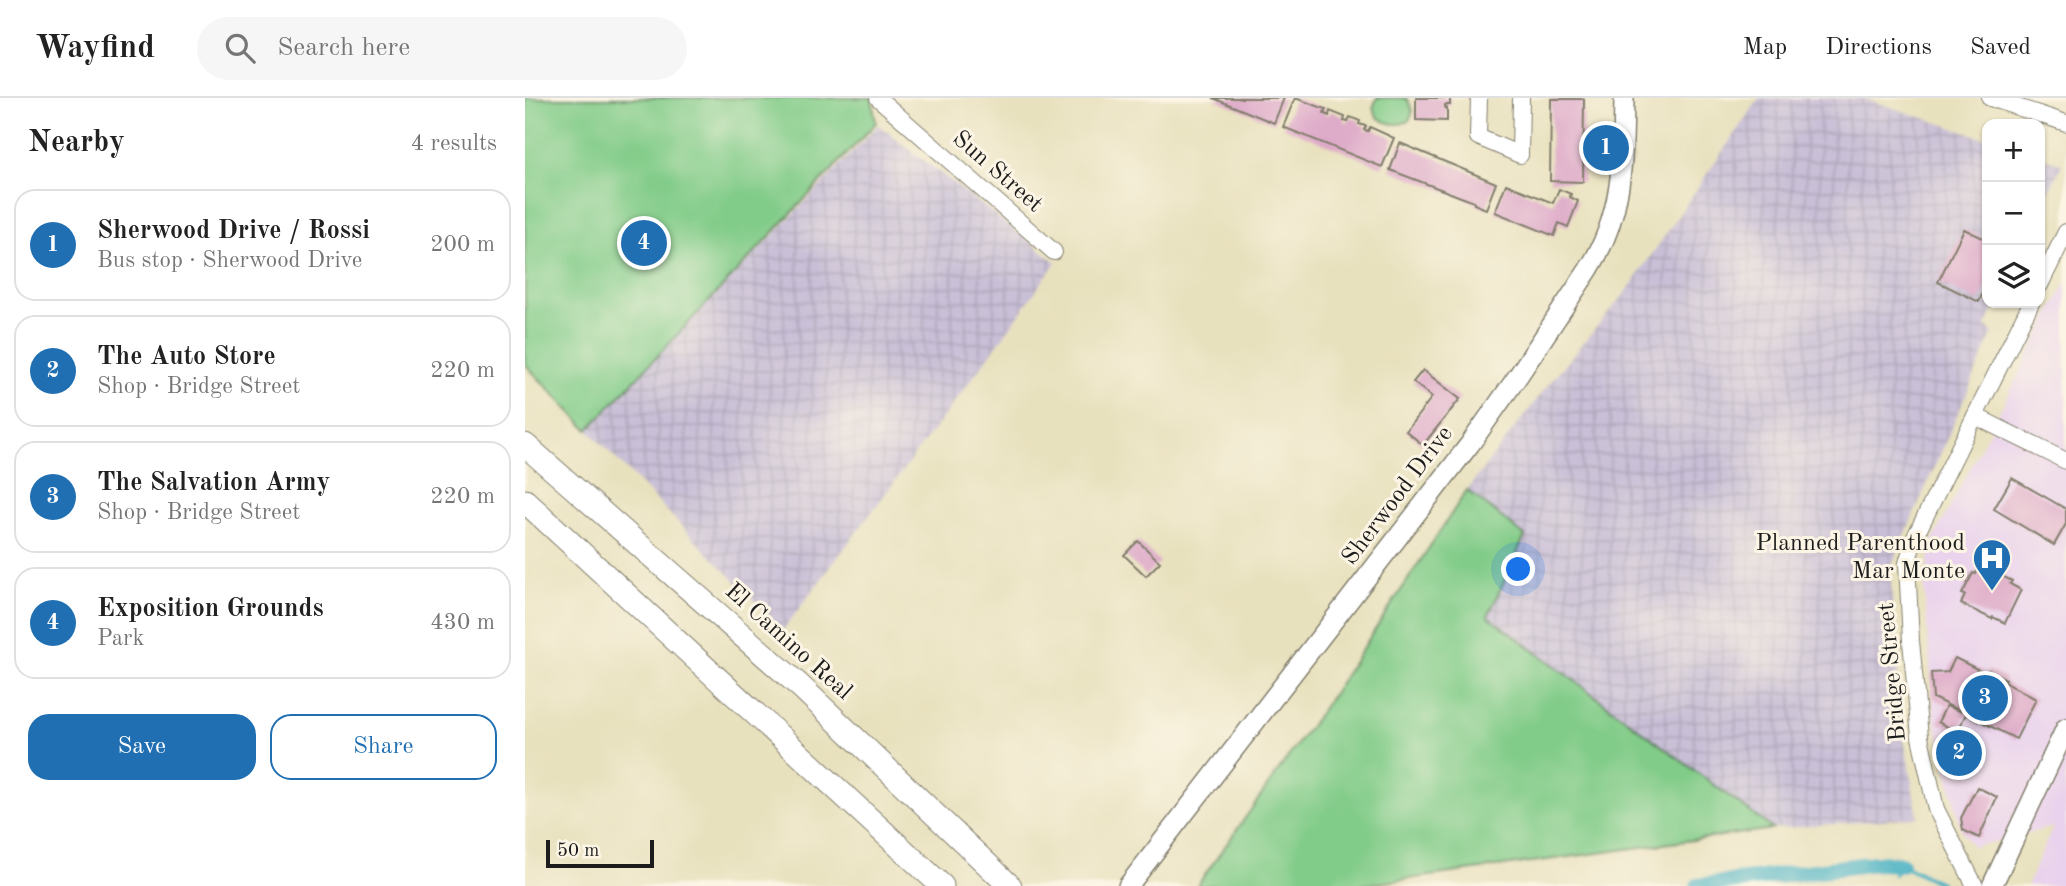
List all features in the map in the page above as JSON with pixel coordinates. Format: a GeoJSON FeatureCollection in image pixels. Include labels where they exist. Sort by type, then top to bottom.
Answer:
{"type":"FeatureCollection","features":[{"type":"Feature","properties":{"kind":"highway","name":"El Camino Real"},"geometry":{"type":"LineString","coordinates":[[525,445],[801,687],[1010,886]]}},
{"type":"Feature","properties":{"kind":"highway"},"geometry":{"type":"LineString","coordinates":[[525,501],[942,886]]}},
{"type":"Feature","properties":{"kind":"highway"},"geometry":{"type":"LineString","coordinates":[[801,687],[1025,886]]}},
{"type":"Feature","properties":{"kind":"main road","name":"Sherwood Drive"},"geometry":{"type":"LineString","coordinates":[[1128,886],[1470,444],[1600,252],[1617,204],[1621,177],[1624,98]]}},
{"type":"Feature","properties":{"kind":"main road"},"geometry":{"type":"LineString","coordinates":[[1992,886],[2066,728]]}},
{"type":"Feature","properties":{"kind":"street","name":"Sun Street"},"geometry":{"type":"LineString","coordinates":[[879,98],[1054,252]]}},
{"type":"Feature","properties":{"kind":"street"},"geometry":{"type":"LineString","coordinates":[[1479,98],[1478,137],[1520,155],[1521,98]]}},
{"type":"Feature","properties":{"kind":"street"},"geometry":{"type":"LineString","coordinates":[[1990,98],[2066,123]]}},
{"type":"Feature","properties":{"kind":"street"},"geometry":{"type":"LineString","coordinates":[[2045,275],[2066,232]]}},
{"type":"Feature","properties":{"kind":"street","name":"Bridge Street"},"geometry":{"type":"LineString","coordinates":[[1975,886],[1936,809],[1920,737],[1907,563],[1915,537],[2029,308]]}},
{"type":"Feature","properties":{"kind":"street"},"geometry":{"type":"LineString","coordinates":[[1975,416],[2066,461]]}},
{"type":"Feature","properties":{"kind":"shaded area"},"geometry":{"type":"Polygon","coordinates":[[[1759,98],[1863,98],[1982,137],[1982,308],[1995,308],[1986,326],[1993,333],[1890,569],[1901,722],[1918,817],[1773,829],[1487,616],[1525,536],[1467,490],[1551,381],[1627,291],[1759,98]]]}},
{"type":"Feature","properties":{"kind":"shaded area"},"geometry":{"type":"Polygon","coordinates":[[[878,125],[1056,262],[1004,336],[783,630],[588,430],[878,125]]]}},
{"type":"Feature","properties":{"kind":"shaded area"},"geometry":{"type":"Polygon","coordinates":[[[2045,159],[2062,164],[2045,200],[2045,159]]]}},
{"type":"Feature","properties":{"kind":"shaded area"},"geometry":{"type":"Polygon","coordinates":[[[2066,283],[2066,886],[2027,886],[2053,827],[1973,847],[1961,830],[1934,716],[1924,584],[1932,542],[2066,283]]]}},
{"type":"Feature","properties":{"kind":"green space"},"geometry":{"type":"Polygon","coordinates":[[[525,98],[872,98],[876,123],[588,430],[525,364],[525,98]]]}},
{"type":"Feature","properties":{"kind":"green space"},"geometry":{"type":"Polygon","coordinates":[[[1377,98],[1406,98],[1411,106],[1410,119],[1393,124],[1377,117],[1373,108],[1377,98]]]}},
{"type":"Feature","properties":{"kind":"green space"},"geometry":{"type":"Polygon","coordinates":[[[1467,490],[1525,536],[1488,616],[1773,829],[1357,886],[1197,886],[1330,698],[1467,490]]]}},
{"type":"Feature","properties":{"kind":"building"},"geometry":{"type":"Polygon","coordinates":[[[1213,98],[1284,98],[1274,123],[1213,98]]]}},
{"type":"Feature","properties":{"kind":"building"},"geometry":{"type":"Polygon","coordinates":[[[1295,98],[1326,109],[1324,113],[1329,116],[1330,111],[1345,117],[1344,121],[1348,122],[1350,117],[1366,126],[1364,130],[1368,131],[1370,127],[1394,138],[1382,167],[1283,127],[1295,98]]]}},
{"type":"Feature","properties":{"kind":"building"},"geometry":{"type":"Polygon","coordinates":[[[1416,98],[1450,98],[1450,105],[1445,105],[1447,121],[1416,120],[1416,98]]]}},
{"type":"Feature","properties":{"kind":"building"},"geometry":{"type":"Polygon","coordinates":[[[1551,99],[1584,99],[1583,182],[1550,181],[1551,99]]]}},
{"type":"Feature","properties":{"kind":"building"},"geometry":{"type":"Polygon","coordinates":[[[1400,143],[1496,183],[1486,209],[1390,170],[1400,143]]]}},
{"type":"Feature","properties":{"kind":"building"},"geometry":{"type":"Polygon","coordinates":[[[1506,184],[1553,203],[1559,189],[1571,194],[1570,197],[1578,201],[1568,227],[1559,223],[1554,236],[1495,212],[1506,184]]]}},
{"type":"Feature","properties":{"kind":"building"},"geometry":{"type":"Polygon","coordinates":[[[1964,229],[1982,238],[1982,295],[1979,302],[1938,282],[1964,229]]]}},
{"type":"Feature","properties":{"kind":"building"},"geometry":{"type":"Polygon","coordinates":[[[1423,370],[1460,399],[1423,445],[1406,431],[1432,397],[1413,382],[1423,370]]]}},
{"type":"Feature","properties":{"kind":"building"},"geometry":{"type":"Polygon","coordinates":[[[2012,478],[2066,509],[2066,524],[2054,545],[1994,509],[2012,478]]]}},
{"type":"Feature","properties":{"kind":"building"},"geometry":{"type":"Polygon","coordinates":[[[1138,541],[1160,562],[1146,576],[1124,555],[1138,541]]]}},
{"type":"Feature","properties":{"kind":"building","name":"Planned Parenthood Mar Monte"},"geometry":{"type":"Polygon","coordinates":[[[1980,565],[2012,581],[2010,584],[2021,590],[2005,623],[1961,604],[1965,595],[1962,594],[1980,565]]]}},
{"type":"Feature","properties":{"kind":"building"},"geometry":{"type":"Polygon","coordinates":[[[1955,658],[1987,674],[1988,670],[2006,679],[2004,682],[2036,699],[2016,739],[1966,714],[1957,732],[1938,722],[1946,706],[1962,712],[1933,698],[1931,673],[1948,672],[1955,658]]]}},
{"type":"Feature","properties":{"kind":"building"},"geometry":{"type":"Polygon","coordinates":[[[1956,741],[1971,748],[1962,765],[1947,757],[1956,741]]]}},
{"type":"Feature","properties":{"kind":"building"},"geometry":{"type":"Polygon","coordinates":[[[1977,787],[1997,797],[1979,838],[1963,830],[1961,818],[1977,787]]]}},
{"type":"Feature","properties":{"kind":"waterway"},"geometry":{"type":"LineString","coordinates":[[1698,886],[1876,863],[1901,864]]}},
{"type":"Feature","properties":{"kind":"waterway"},"geometry":{"type":"LineString","coordinates":[[1894,874],[1901,864],[1942,884]]}},
{"type":"Feature","properties":{"kind":"place","name":"Sherwood Drive / Rossi"},"geometry":{"type":"Point","coordinates":[1606,148]}},
{"type":"Feature","properties":{"kind":"place","name":"Exposition Grounds"},"geometry":{"type":"Point","coordinates":[644,243]}},
{"type":"Feature","properties":{"kind":"place","name":"Planned Parenthood Mar Monte"},"geometry":{"type":"Point","coordinates":[1992,592]}},
{"type":"Feature","properties":{"kind":"place","name":"The Salvation Army"},"geometry":{"type":"Point","coordinates":[1985,698]}},
{"type":"Feature","properties":{"kind":"place","name":"The Auto Store"},"geometry":{"type":"Point","coordinates":[1959,753]}}]}
